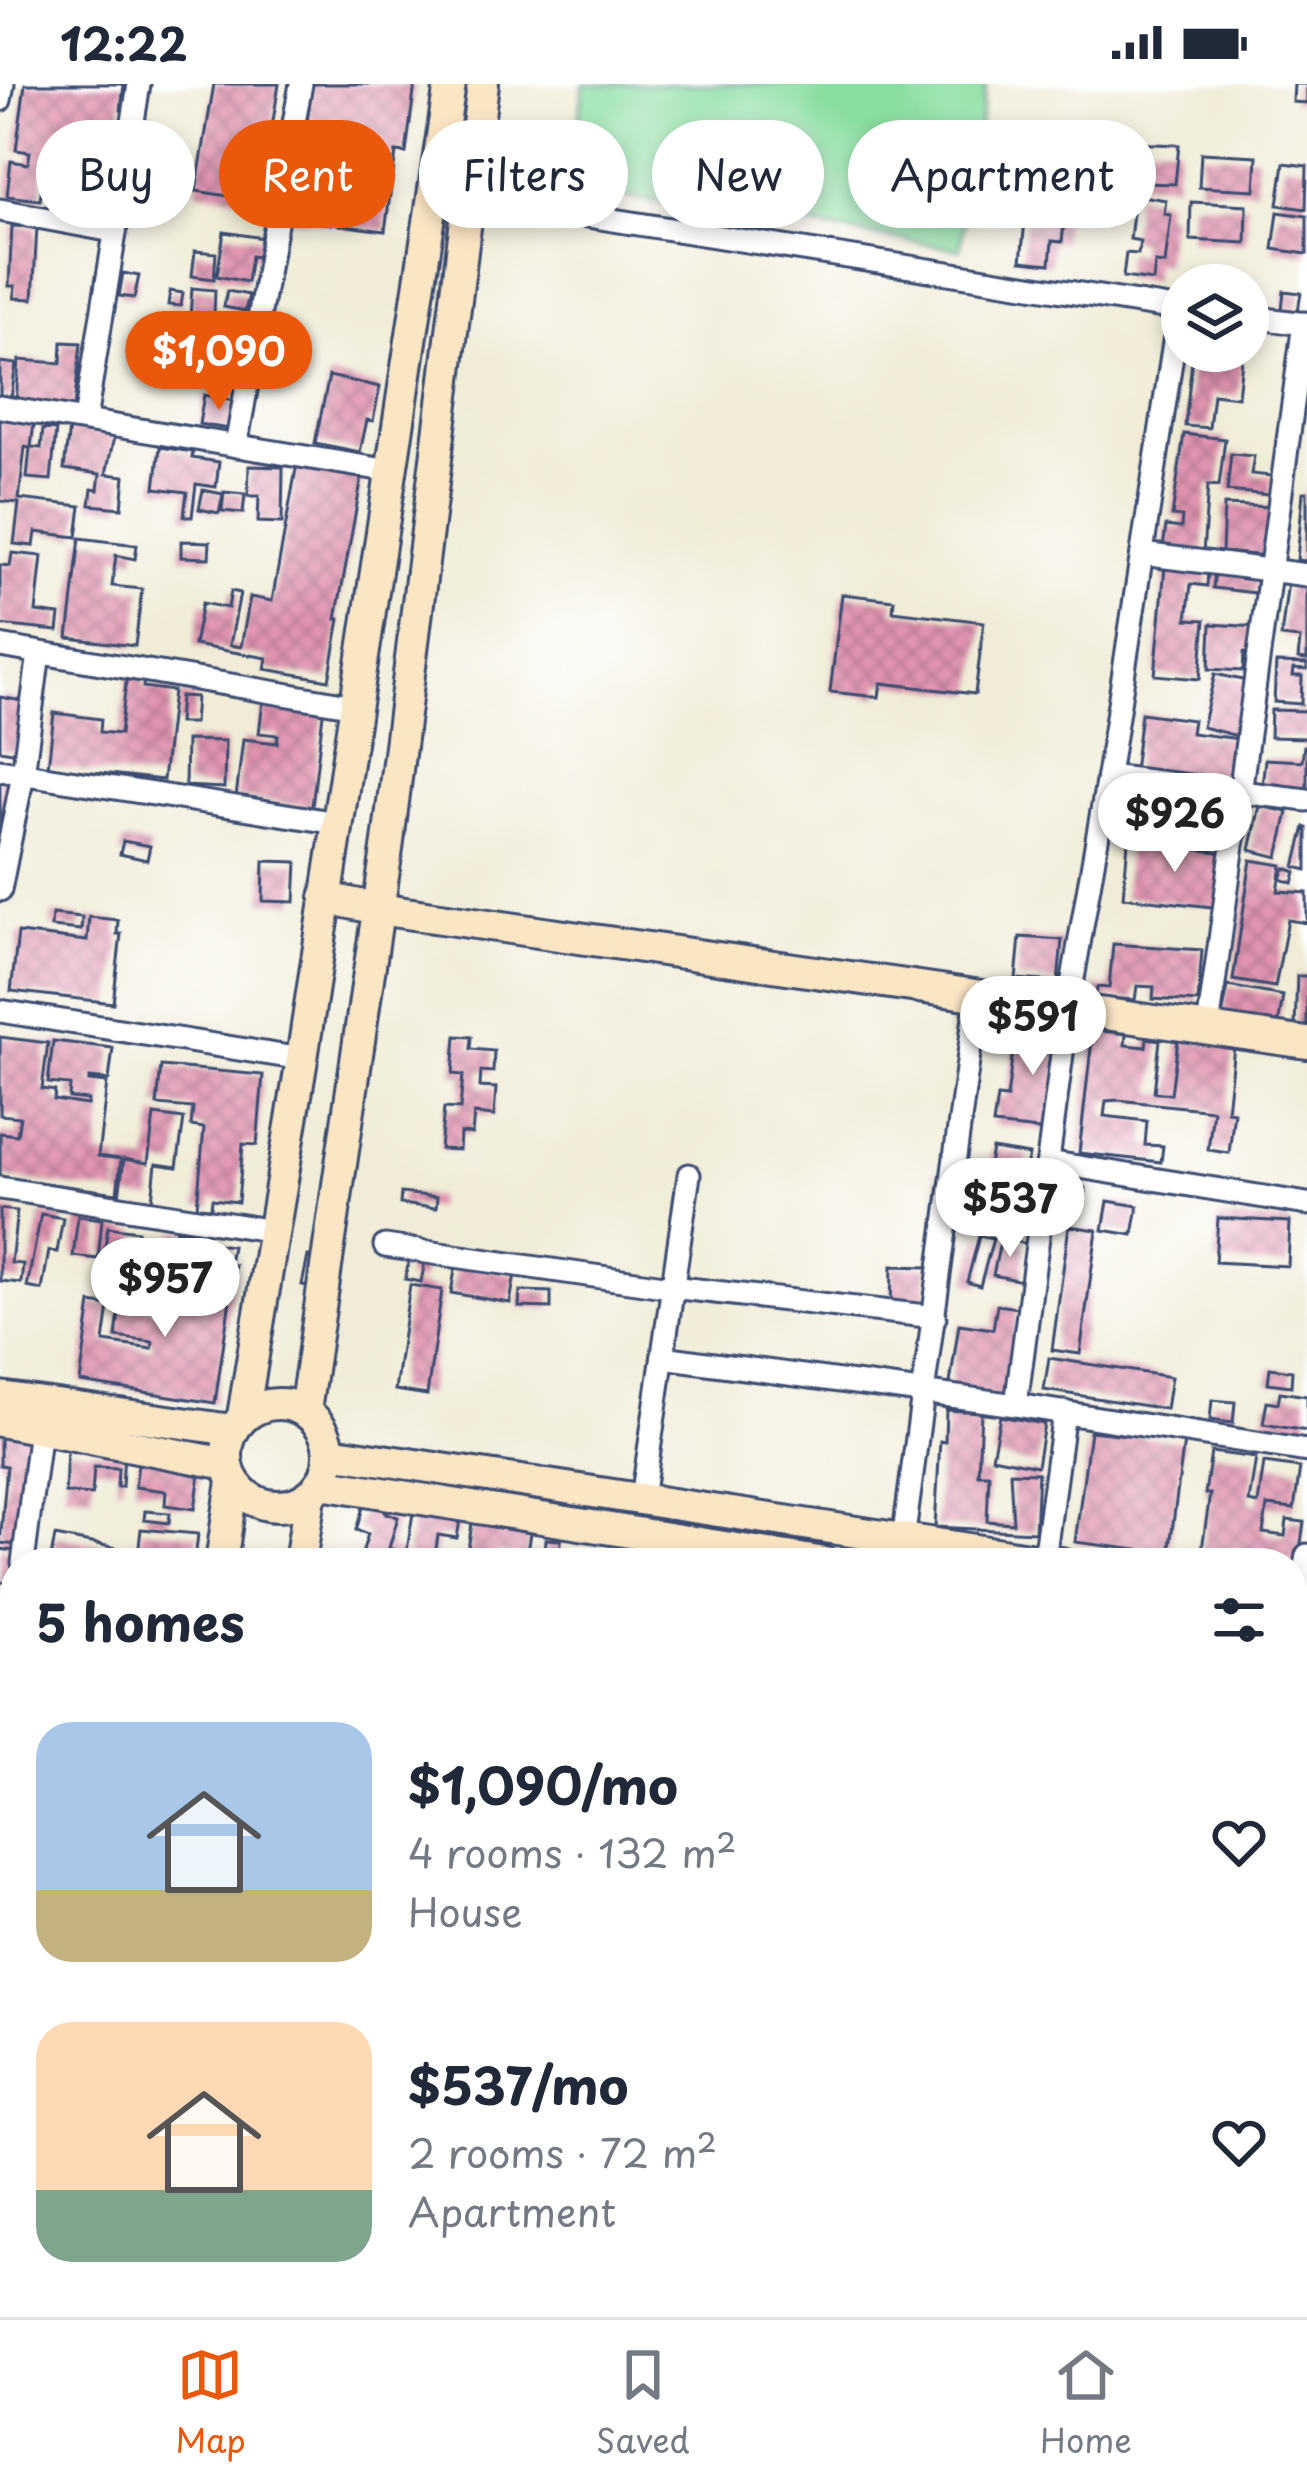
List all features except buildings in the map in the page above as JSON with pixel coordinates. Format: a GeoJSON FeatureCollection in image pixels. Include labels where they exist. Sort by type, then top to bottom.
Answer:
{"type":"FeatureCollection","features":[{"type":"Feature","properties":{"kind":"main road"},"geometry":{"type":"LineString","coordinates":[[222,1548],[230,1473],[226,1447],[237,1423],[274,1231],[449,84]]}},
{"type":"Feature","properties":{"kind":"main road"},"geometry":{"type":"LineString","coordinates":[[478,120],[483,84]]}},
{"type":"Feature","properties":{"kind":"main road"},"geometry":{"type":"LineString","coordinates":[[305,1411],[378,909],[464,228]]}},
{"type":"Feature","properties":{"kind":"main road"},"geometry":{"type":"LineString","coordinates":[[326,898],[1307,1043]]}},
{"type":"Feature","properties":{"kind":"main road"},"geometry":{"type":"LineString","coordinates":[[0,1397],[237,1423],[273,1403],[305,1411],[318,1421],[330,1452],[315,1490],[302,1548]]}},
{"type":"Feature","properties":{"kind":"main road"},"geometry":{"type":"LineString","coordinates":[[0,1421],[230,1473],[259,1503],[277,1507],[315,1490],[720,1548]]}},
{"type":"Feature","properties":{"kind":"main road"},"geometry":{"type":"LineString","coordinates":[[330,1452],[642,1499],[887,1548]]}},
{"type":"Feature","properties":{"kind":"street"},"geometry":{"type":"LineString","coordinates":[[0,100],[3,84]]}},
{"type":"Feature","properties":{"kind":"street"},"geometry":{"type":"LineString","coordinates":[[85,420],[139,84]]}},
{"type":"Feature","properties":{"kind":"street"},"geometry":{"type":"LineString","coordinates":[[236,446],[301,84]]}},
{"type":"Feature","properties":{"kind":"street"},"geometry":{"type":"LineString","coordinates":[[0,210],[113,231]]}},
{"type":"Feature","properties":{"kind":"street"},"geometry":{"type":"LineString","coordinates":[[628,221],[1161,306]]}},
{"type":"Feature","properties":{"kind":"street"},"geometry":{"type":"LineString","coordinates":[[1208,1028],[1306,324],[1269,320]]}},
{"type":"Feature","properties":{"kind":"street"},"geometry":{"type":"LineString","coordinates":[[1016,1405],[1068,1008],[1171,372]]}},
{"type":"Feature","properties":{"kind":"street"},"geometry":{"type":"LineString","coordinates":[[0,407],[391,471]]}},
{"type":"Feature","properties":{"kind":"street"},"geometry":{"type":"LineString","coordinates":[[1142,554],[1307,575]]}},
{"type":"Feature","properties":{"kind":"street"},"geometry":{"type":"LineString","coordinates":[[0,646],[356,706]]}},
{"type":"Feature","properties":{"kind":"street"},"geometry":{"type":"LineString","coordinates":[[0,890],[11,772],[39,652]]}},
{"type":"Feature","properties":{"kind":"street"},"geometry":{"type":"LineString","coordinates":[[11,772],[338,823]]}},
{"type":"Feature","properties":{"kind":"street"},"geometry":{"type":"LineString","coordinates":[[1108,776],[1307,800]]}},
{"type":"Feature","properties":{"kind":"street"},"geometry":{"type":"LineString","coordinates":[[902,1548],[977,995]]}},
{"type":"Feature","properties":{"kind":"street"},"geometry":{"type":"LineString","coordinates":[[0,1011],[302,1058]]}},
{"type":"Feature","properties":{"kind":"street"},"geometry":{"type":"LineString","coordinates":[[1048,1162],[1307,1204]]}},
{"type":"Feature","properties":{"kind":"street"},"geometry":{"type":"LineString","coordinates":[[642,1499],[689,1175]]}},
{"type":"Feature","properties":{"kind":"street"},"geometry":{"type":"LineString","coordinates":[[0,1188],[274,1231]]}},
{"type":"Feature","properties":{"kind":"street"},"geometry":{"type":"LineString","coordinates":[[386,1246],[671,1287],[935,1317]]}},
{"type":"Feature","properties":{"kind":"street"},"geometry":{"type":"LineString","coordinates":[[663,1358],[1307,1450]]}},
{"type":"Feature","properties":{"kind":"street"},"geometry":{"type":"LineString","coordinates":[[1053,1548],[1064,1412]]}},
{"type":"Feature","properties":{"kind":"street"},"geometry":{"type":"LineString","coordinates":[[25,1548],[40,1429]]}},
{"type":"Feature","properties":{"kind":"green space"},"geometry":{"type":"Polygon","coordinates":[[[584,84],[986,84],[980,120],[848,120],[848,228],[963,228],[960,249],[824,228],[824,120],[652,120],[652,201],[628,197],[628,120],[578,120],[584,84]]]}}]}
